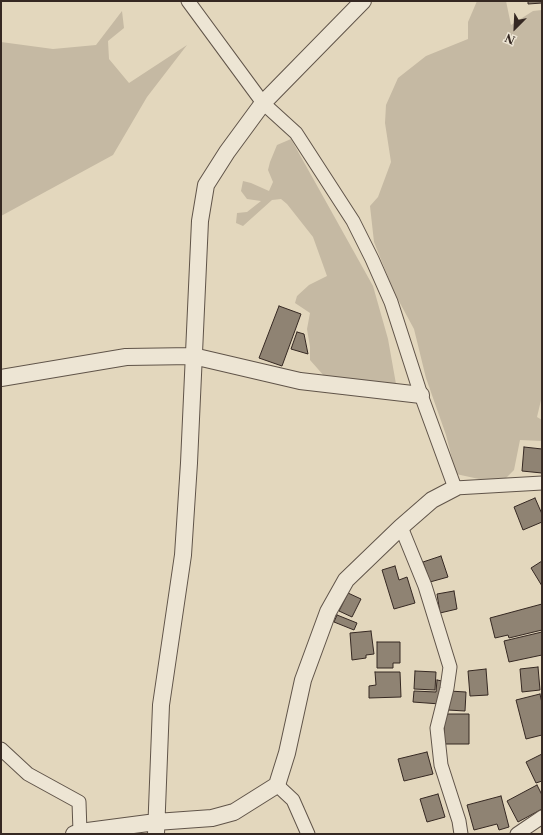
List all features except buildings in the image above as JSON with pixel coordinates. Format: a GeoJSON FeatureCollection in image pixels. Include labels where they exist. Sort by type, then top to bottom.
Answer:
{"type":"FeatureCollection","features":[{"type":"Feature","properties":{"kind":"street"},"geometry":{"type":"LineString","coordinates":[[188,1],[263,103],[296,133],[353,220],[391,302],[421,395],[455,488]]}},
{"type":"Feature","properties":{"kind":"street"},"geometry":{"type":"LineString","coordinates":[[156,828],[161,705],[183,555],[189,463],[200,221],[206,185],[227,152],[263,103],[363,1]]}},
{"type":"Feature","properties":{"kind":"street"},"geometry":{"type":"LineString","coordinates":[[1,378],[126,357],[194,356],[300,381],[421,395]]}},
{"type":"Feature","properties":{"kind":"street"},"geometry":{"type":"LineString","coordinates":[[1,749],[28,774],[79,802],[77,833],[156,828],[212,818],[234,812],[263,796],[277,785],[287,754],[303,680],[328,612],[346,580],[401,527],[432,500],[455,488],[541,486]]}},
{"type":"Feature","properties":{"kind":"street"},"geometry":{"type":"LineString","coordinates":[[401,527],[425,586],[450,667],[447,688],[437,728],[441,765],[459,821],[461,834]]}},
{"type":"Feature","properties":{"kind":"street"},"geometry":{"type":"LineString","coordinates":[[277,785],[293,800],[308,834]]}},
{"type":"Feature","properties":{"kind":"street"},"geometry":{"type":"LineString","coordinates":[[517,834],[542,817]]}},
{"type":"Feature","properties":{"kind":"shaded area"},"geometry":{"type":"Polygon","coordinates":[[[477,1],[506,1],[511,25],[533,11],[542,10],[542,396],[537,417],[542,420],[542,441],[520,440],[514,470],[503,481],[479,479],[456,474],[446,435],[426,378],[414,329],[394,292],[374,242],[370,206],[378,197],[391,162],[385,123],[386,105],[398,78],[426,56],[468,39],[468,22],[477,1]]]}},
{"type":"Feature","properties":{"kind":"shaded area"},"geometry":{"type":"Polygon","coordinates":[[[122,11],[124,28],[108,41],[109,59],[129,83],[187,45],[147,97],[113,155],[1,216],[1,42],[53,49],[96,45],[122,11]]]}},
{"type":"Feature","properties":{"kind":"shaded area"},"geometry":{"type":"Polygon","coordinates":[[[291,139],[373,286],[388,339],[396,384],[325,377],[310,360],[310,347],[307,329],[310,313],[295,303],[297,296],[309,285],[327,276],[313,237],[287,204],[281,199],[272,200],[243,226],[236,223],[237,213],[247,212],[261,201],[247,199],[241,191],[243,181],[269,191],[273,182],[268,170],[277,145],[291,139]]]}}]}
